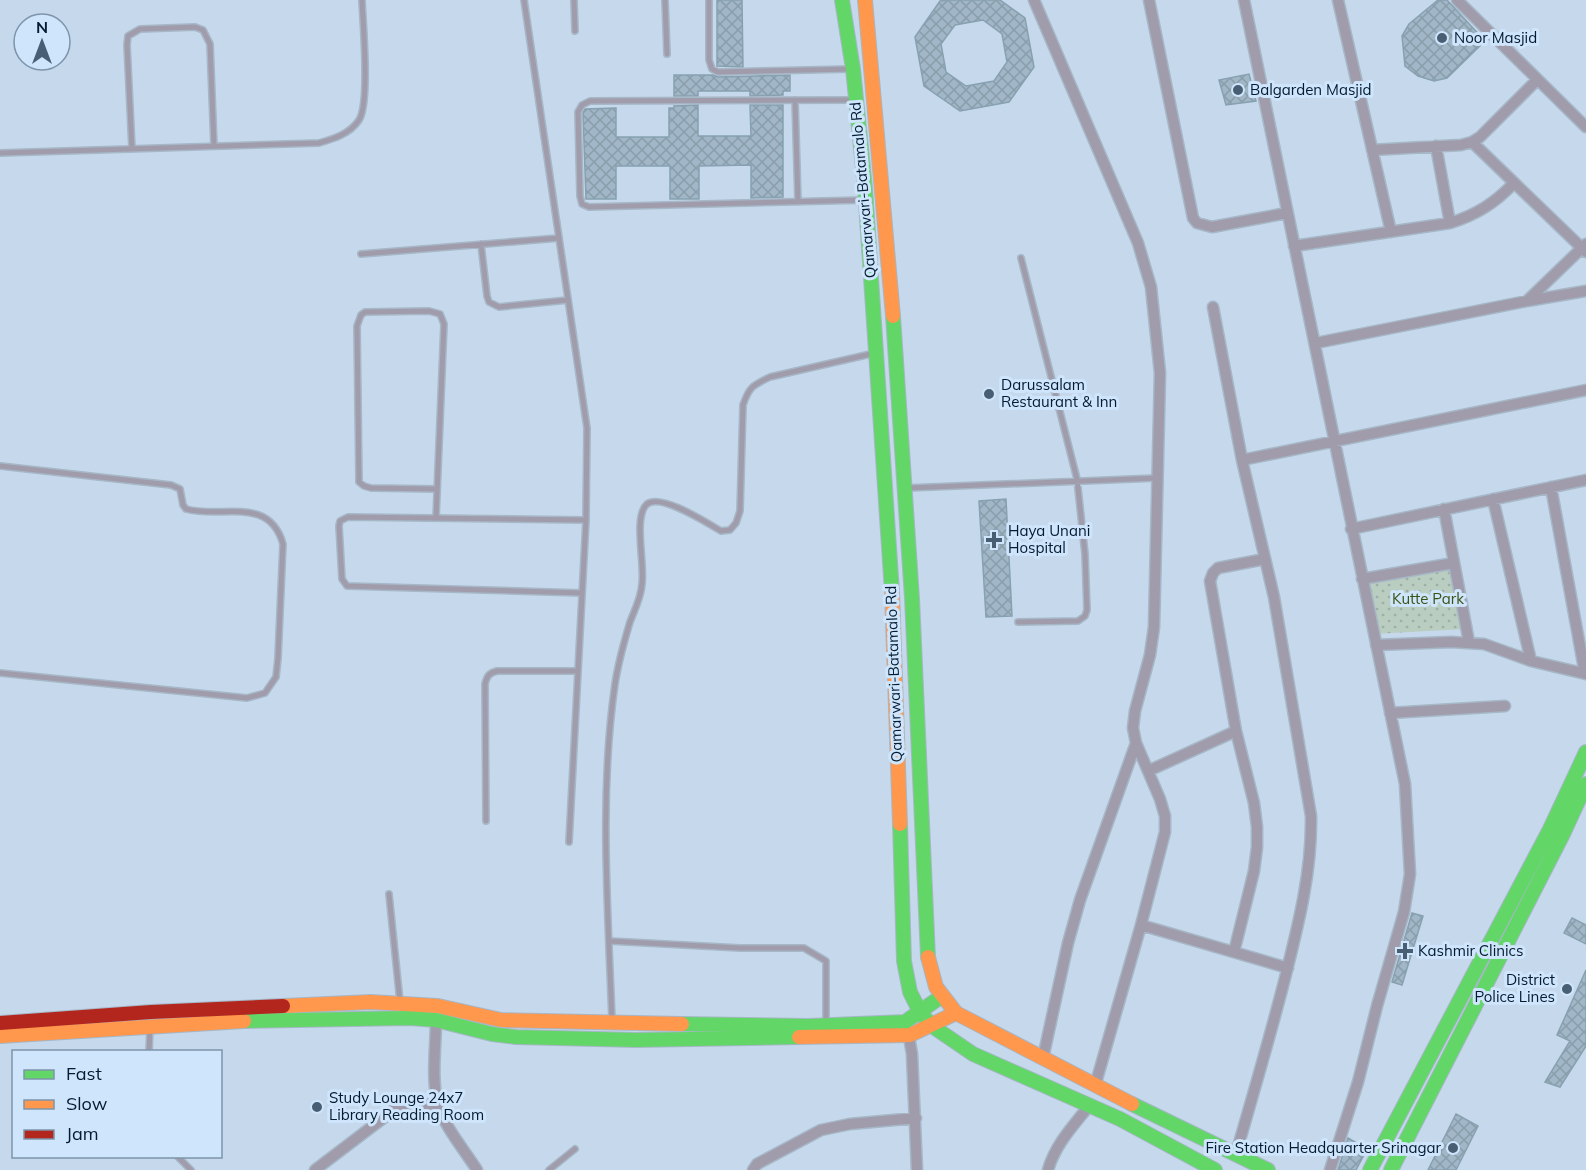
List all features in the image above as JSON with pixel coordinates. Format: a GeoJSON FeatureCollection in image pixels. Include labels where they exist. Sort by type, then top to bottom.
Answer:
{"type":"FeatureCollection","features":[{"type":"Feature","properties":{"kind":"main road","name":"Qamarwari-Batamalo Rd"},"geometry":{"type":"LineString","coordinates":[[842,0],[853,69],[866,200],[892,614],[904,961],[910,992],[920,1012],[932,1026],[973,1054],[1120,1119],[1215,1170]]}},
{"type":"Feature","properties":{"kind":"main road","name":"Qamarwari-Batamalo Rd"},"geometry":{"type":"LineString","coordinates":[[865,0],[883,188],[904,488],[926,882],[928,957],[936,987],[956,1013],[1095,1086],[1268,1170]]}},
{"type":"Feature","properties":{"kind":"main road"},"geometry":{"type":"LineString","coordinates":[[1370,1170],[1550,829],[1586,752]]}},
{"type":"Feature","properties":{"kind":"main road"},"geometry":{"type":"LineString","coordinates":[[1391,1170],[1563,834],[1586,784]]}},
{"type":"Feature","properties":{"kind":"main road"},"geometry":{"type":"LineString","coordinates":[[908,1029],[920,1012],[942,996]]}},
{"type":"Feature","properties":{"kind":"main road"},"geometry":{"type":"LineString","coordinates":[[0,1023],[151,1012],[371,1002],[438,1006],[501,1020],[825,1025],[908,1029]]}},
{"type":"Feature","properties":{"kind":"main road"},"geometry":{"type":"LineString","coordinates":[[0,1036],[209,1022],[410,1018],[436,1020],[492,1034],[516,1037],[636,1040],[908,1029],[932,1026],[956,1013]]}},
{"type":"Feature","properties":{"kind":"street"},"geometry":{"type":"LineString","coordinates":[[1034,0],[1138,243],[1151,287],[1160,373],[1154,627],[1133,728],[1136,744],[1165,816],[1165,832],[1142,925],[1095,1086]]}},
{"type":"Feature","properties":{"kind":"street"},"geometry":{"type":"LineString","coordinates":[[1149,0],[1193,218],[1197,224],[1212,227],[1287,213]]}},
{"type":"Feature","properties":{"kind":"street"},"geometry":{"type":"LineString","coordinates":[[1244,0],[1405,784],[1410,874],[1404,912],[1358,1082],[1330,1170]]}},
{"type":"Feature","properties":{"kind":"street"},"geometry":{"type":"LineString","coordinates":[[1338,0],[1392,232]]}},
{"type":"Feature","properties":{"kind":"street"},"geometry":{"type":"LineString","coordinates":[[1457,0],[1586,128]]}},
{"type":"Feature","properties":{"kind":"street"},"geometry":{"type":"LineString","coordinates":[[1372,150],[1461,145],[1472,142],[1480,137],[1537,80]]}},
{"type":"Feature","properties":{"kind":"street"},"geometry":{"type":"LineString","coordinates":[[1472,142],[1585,248],[1527,301]]}},
{"type":"Feature","properties":{"kind":"street"},"geometry":{"type":"LineString","coordinates":[[1436,146],[1450,224]]}},
{"type":"Feature","properties":{"kind":"street"},"geometry":{"type":"LineString","coordinates":[[1294,246],[1450,224],[1470,217],[1487,207],[1514,183]]}},
{"type":"Feature","properties":{"kind":"street"},"geometry":{"type":"LineString","coordinates":[[1316,343],[1586,291]]}},
{"type":"Feature","properties":{"kind":"street"},"geometry":{"type":"LineString","coordinates":[[1213,307],[1242,460],[1278,620],[1311,816],[1308,870],[1298,930],[1236,1154]]}},
{"type":"Feature","properties":{"kind":"street"},"geometry":{"type":"LineString","coordinates":[[1242,460],[1586,390]]}},
{"type":"Feature","properties":{"kind":"street"},"geometry":{"type":"LineString","coordinates":[[1351,529],[1586,480]]}},
{"type":"Feature","properties":{"kind":"street"},"geometry":{"type":"LineString","coordinates":[[1376,645],[1469,642],[1504,650],[1531,661],[1586,674],[1551,487]]}},
{"type":"Feature","properties":{"kind":"street"},"geometry":{"type":"LineString","coordinates":[[1493,499],[1531,661]]}},
{"type":"Feature","properties":{"kind":"street"},"geometry":{"type":"LineString","coordinates":[[1444,509],[1469,642]]}},
{"type":"Feature","properties":{"kind":"street"},"geometry":{"type":"LineString","coordinates":[[1234,952],[1254,871],[1257,827],[1254,803],[1236,730],[1210,581],[1218,568],[1265,559]]}},
{"type":"Feature","properties":{"kind":"street"},"geometry":{"type":"LineString","coordinates":[[1362,579],[1454,562]]}},
{"type":"Feature","properties":{"kind":"street"},"geometry":{"type":"LineString","coordinates":[[1390,713],[1505,706]]}},
{"type":"Feature","properties":{"kind":"street"},"geometry":{"type":"LineString","coordinates":[[1148,771],[1236,730]]}},
{"type":"Feature","properties":{"kind":"street"},"geometry":{"type":"LineString","coordinates":[[1045,1058],[1068,943],[1080,900],[1136,744]]}},
{"type":"Feature","properties":{"kind":"street"},"geometry":{"type":"LineString","coordinates":[[1142,925],[1288,968]]}},
{"type":"Feature","properties":{"kind":"street"},"geometry":{"type":"LineString","coordinates":[[436,1020],[435,1080],[438,1104],[477,1170]]}},
{"type":"Feature","properties":{"kind":"street"},"geometry":{"type":"LineString","coordinates":[[908,1029],[916,1118],[917,1170]]}},
{"type":"Feature","properties":{"kind":"street"},"geometry":{"type":"LineString","coordinates":[[315,1170],[394,1110],[402,1106],[438,1104]]}},
{"type":"Feature","properties":{"kind":"street"},"geometry":{"type":"LineString","coordinates":[[1048,1170],[1051,1159],[1064,1138],[1089,1106]]}},
{"type":"Feature","properties":{"kind":"street"},"geometry":{"type":"LineString","coordinates":[[751,1169],[821,1130],[916,1118]]}},
{"type":"Feature","properties":{"kind":"lane"},"geometry":{"type":"LineString","coordinates":[[0,153],[319,143],[339,137],[359,120],[364,100],[362,0]]}},
{"type":"Feature","properties":{"kind":"lane"},"geometry":{"type":"LineString","coordinates":[[524,0],[587,428],[586,520],[569,842]]}},
{"type":"Feature","properties":{"kind":"lane"},"geometry":{"type":"LineString","coordinates":[[574,0],[575,31]]}},
{"type":"Feature","properties":{"kind":"lane"},"geometry":{"type":"LineString","coordinates":[[665,0],[667,54]]}},
{"type":"Feature","properties":{"kind":"lane"},"geometry":{"type":"LineString","coordinates":[[709,0],[709,60],[712,69],[718,72],[853,69]]}},
{"type":"Feature","properties":{"kind":"lane"},"geometry":{"type":"LineString","coordinates":[[132,149],[128,36],[140,29],[162,28],[195,27],[203,30],[207,36],[210,44],[214,146]]}},
{"type":"Feature","properties":{"kind":"lane"},"geometry":{"type":"LineString","coordinates":[[795,100],[798,202]]}},
{"type":"Feature","properties":{"kind":"lane"},"geometry":{"type":"LineString","coordinates":[[856,100],[590,101],[582,105],[578,112],[579,186],[582,204],[589,207],[866,200]]}},
{"type":"Feature","properties":{"kind":"lane"},"geometry":{"type":"LineString","coordinates":[[361,254],[559,238]]}},
{"type":"Feature","properties":{"kind":"lane"},"geometry":{"type":"LineString","coordinates":[[481,244],[487,296],[493,305],[499,307],[568,300]]}},
{"type":"Feature","properties":{"kind":"lane"},"geometry":{"type":"LineString","coordinates":[[1018,622],[1078,621],[1085,616],[1085,554],[1077,479],[1021,258]]}},
{"type":"Feature","properties":{"kind":"lane"},"geometry":{"type":"LineString","coordinates":[[436,518],[444,324],[442,318],[440,314],[429,311],[365,312],[361,315],[357,326],[359,482],[371,488],[437,489]]}},
{"type":"Feature","properties":{"kind":"lane"},"geometry":{"type":"LineString","coordinates":[[612,1022],[606,778],[616,683],[643,581],[640,521],[642,510],[649,502],[656,500],[667,502],[721,531],[730,530],[736,523],[740,511],[742,405],[747,391],[756,383],[770,377],[876,353]]}},
{"type":"Feature","properties":{"kind":"lane"},"geometry":{"type":"LineString","coordinates":[[0,466],[171,485],[180,489],[186,509],[260,515],[271,522],[280,533],[283,544],[279,658],[276,676],[265,693],[247,698],[0,673]]}},
{"type":"Feature","properties":{"kind":"lane"},"geometry":{"type":"LineString","coordinates":[[904,488],[1077,479],[1157,478]]}},
{"type":"Feature","properties":{"kind":"lane"},"geometry":{"type":"LineString","coordinates":[[582,593],[353,587],[344,584],[342,579],[339,526],[344,518],[586,520]]}},
{"type":"Feature","properties":{"kind":"lane"},"geometry":{"type":"LineString","coordinates":[[486,821],[485,684],[487,677],[490,673],[497,671],[578,671]]}},
{"type":"Feature","properties":{"kind":"lane"},"geometry":{"type":"LineString","coordinates":[[389,894],[400,1004]]}},
{"type":"Feature","properties":{"kind":"lane"},"geometry":{"type":"LineString","coordinates":[[609,941],[740,948],[804,948],[825,961],[825,1025]]}},
{"type":"Feature","properties":{"kind":"lane"},"geometry":{"type":"LineString","coordinates":[[149,1050],[150,1026]]}},
{"type":"Feature","properties":{"kind":"lane"},"geometry":{"type":"LineString","coordinates":[[549,1170],[575,1149]]}},
{"type":"Feature","properties":{"kind":"lane"},"geometry":{"type":"LineString","coordinates":[[179,1158],[191,1170]]}},
{"type":"Feature","properties":{"kind":"green space","name":"Kutte Park"},"geometry":{"type":"Polygon","coordinates":[[[1454,563],[1466,629],[1373,634],[1362,579],[1454,563]]]}},
{"type":"Feature","properties":{"kind":"building"},"geometry":{"type":"Polygon","coordinates":[[[717,0],[742,0],[743,67],[717,66],[717,0]]]}},
{"type":"Feature","properties":{"kind":"building"},"geometry":{"type":"Polygon","coordinates":[[[1000,0],[1025,18],[1034,67],[1009,102],[960,111],[924,86],[915,37],[940,1],[1000,0]],[[983,20],[955,25],[941,44],[946,72],[966,86],[994,81],[1007,62],[1002,34],[983,20]]]}},
{"type":"Feature","properties":{"kind":"building","name":"Noor Masjid"},"geometry":{"type":"Polygon","coordinates":[[[1438,0],[1447,0],[1485,41],[1447,78],[1434,81],[1418,76],[1405,66],[1402,36],[1409,24],[1438,0]]]}},
{"type":"Feature","properties":{"kind":"building","name":"Balgarden Masjid"},"geometry":{"type":"Polygon","coordinates":[[[1249,74],[1256,101],[1226,105],[1219,80],[1249,74]]]}},
{"type":"Feature","properties":{"kind":"building"},"geometry":{"type":"Polygon","coordinates":[[[674,75],[718,77],[790,75],[790,91],[783,91],[783,95],[750,96],[750,91],[698,91],[698,96],[674,96],[674,75]]]}},
{"type":"Feature","properties":{"kind":"building"},"geometry":{"type":"Polygon","coordinates":[[[698,105],[698,136],[751,136],[750,105],[783,105],[783,197],[751,198],[751,165],[699,166],[699,199],[670,199],[670,166],[616,166],[616,199],[586,199],[583,113],[585,109],[616,108],[616,137],[669,137],[669,108],[698,105]]]}},
{"type":"Feature","properties":{"kind":"building"},"geometry":{"type":"Polygon","coordinates":[[[1006,499],[1012,616],[986,617],[979,501],[1006,499]]]}},
{"type":"Feature","properties":{"kind":"building"},"geometry":{"type":"Polygon","coordinates":[[[1412,913],[1423,916],[1402,985],[1392,982],[1412,913]]]}},
{"type":"Feature","properties":{"kind":"building"},"geometry":{"type":"Polygon","coordinates":[[[1572,918],[1586,925],[1586,944],[1564,933],[1572,918]]]}},
{"type":"Feature","properties":{"kind":"building"},"geometry":{"type":"Polygon","coordinates":[[[1586,970],[1586,1046],[1560,1087],[1545,1082],[1570,1041],[1557,1035],[1586,970]]]}},
{"type":"Feature","properties":{"kind":"building","name":"Fire Station Headquarter Srinagar"},"geometry":{"type":"Polygon","coordinates":[[[1456,1114],[1478,1126],[1456,1170],[1428,1170],[1456,1114]]]}},
{"type":"Feature","properties":{"kind":"building"},"geometry":{"type":"Polygon","coordinates":[[[1348,1138],[1367,1149],[1356,1170],[1338,1170],[1348,1138]]]}},
{"type":"Feature","properties":{"kind":"traffic: fast"},"geometry":{"type":"LineString","coordinates":[[842,0],[853,69],[865,188],[892,592]]}},
{"type":"Feature","properties":{"kind":"traffic: fast"},"geometry":{"type":"LineString","coordinates":[[893,316],[912,598],[928,957]]}},
{"type":"Feature","properties":{"kind":"traffic: fast"},"geometry":{"type":"LineString","coordinates":[[1370,1170],[1550,829],[1586,752]]}},
{"type":"Feature","properties":{"kind":"traffic: fast"},"geometry":{"type":"LineString","coordinates":[[1391,1170],[1563,834],[1586,784]]}},
{"type":"Feature","properties":{"kind":"traffic: fast"},"geometry":{"type":"LineString","coordinates":[[900,824],[904,961],[910,992],[920,1012],[932,1026],[973,1054],[1120,1119],[1215,1170]]}},
{"type":"Feature","properties":{"kind":"traffic: fast"},"geometry":{"type":"LineString","coordinates":[[682,1024],[808,1026],[905,1022],[942,996]]}},
{"type":"Feature","properties":{"kind":"traffic: fast"},"geometry":{"type":"LineString","coordinates":[[244,1021],[410,1018],[436,1020],[492,1034],[516,1037],[636,1040],[799,1037]]}},
{"type":"Feature","properties":{"kind":"traffic: fast"},"geometry":{"type":"LineString","coordinates":[[1132,1104],[1268,1170]]}},
{"type":"Feature","properties":{"kind":"traffic: slow"},"geometry":{"type":"LineString","coordinates":[[865,0],[893,316]]}},
{"type":"Feature","properties":{"kind":"traffic: slow"},"geometry":{"type":"LineString","coordinates":[[892,592],[900,824]]}},
{"type":"Feature","properties":{"kind":"traffic: slow"},"geometry":{"type":"LineString","coordinates":[[928,957],[936,987],[956,1013],[1132,1104]]}},
{"type":"Feature","properties":{"kind":"traffic: slow"},"geometry":{"type":"LineString","coordinates":[[283,1006],[371,1002],[438,1006],[501,1020],[682,1024]]}},
{"type":"Feature","properties":{"kind":"traffic: slow"},"geometry":{"type":"LineString","coordinates":[[799,1037],[910,1035],[956,1013]]}},
{"type":"Feature","properties":{"kind":"traffic: slow"},"geometry":{"type":"LineString","coordinates":[[0,1036],[244,1021]]}},
{"type":"Feature","properties":{"kind":"traffic: jam"},"geometry":{"type":"LineString","coordinates":[[0,1023],[151,1012],[283,1006]]}},
{"type":"Feature","properties":{"kind":"place","name":"Noor Masjid"},"geometry":{"type":"Point","coordinates":[1442,38]}},
{"type":"Feature","properties":{"kind":"place","name":"Balgarden Masjid"},"geometry":{"type":"Point","coordinates":[1238,90]}},
{"type":"Feature","properties":{"kind":"place","name":"Darussalam Restaurant & Inn"},"geometry":{"type":"Point","coordinates":[989,394]}},
{"type":"Feature","properties":{"kind":"place","name":"Haya Unani Hospital"},"geometry":{"type":"Point","coordinates":[994,540]}},
{"type":"Feature","properties":{"kind":"place","name":"Kashmir Clinics"},"geometry":{"type":"Point","coordinates":[1405,951]}},
{"type":"Feature","properties":{"kind":"place","name":"District Police Lines"},"geometry":{"type":"Point","coordinates":[1567,989]}},
{"type":"Feature","properties":{"kind":"place","name":"Study Lounge 24x7 Library Reading Room"},"geometry":{"type":"Point","coordinates":[317,1107]}},
{"type":"Feature","properties":{"kind":"place","name":"Fire Station Headquarter Srinagar"},"geometry":{"type":"Point","coordinates":[1453,1148]}}]}
